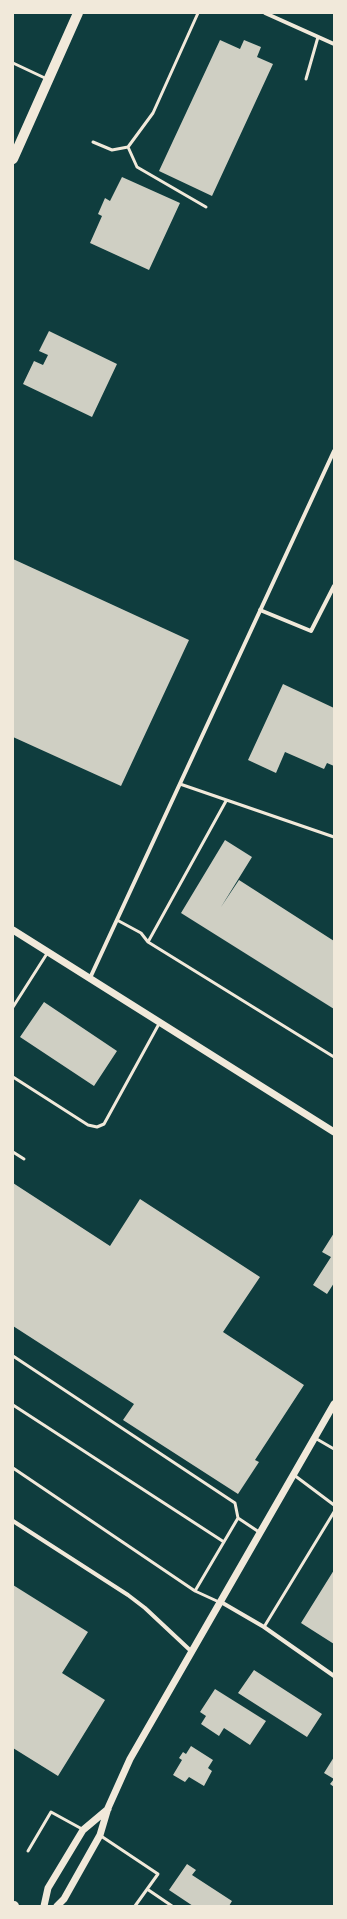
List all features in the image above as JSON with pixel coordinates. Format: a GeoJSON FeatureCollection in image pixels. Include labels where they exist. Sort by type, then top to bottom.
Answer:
{"type":"FeatureCollection","features":[{"type":"Feature","properties":{"kind":"main road"},"geometry":{"type":"LineString","coordinates":[[13,159],[17,143],[49,80],[78,13]]}},
{"type":"Feature","properties":{"kind":"street"},"geometry":{"type":"LineString","coordinates":[[267,13],[334,44]]}},
{"type":"Feature","properties":{"kind":"street"},"geometry":{"type":"LineString","coordinates":[[90,978],[334,451]]}},
{"type":"Feature","properties":{"kind":"street"},"geometry":{"type":"LineString","coordinates":[[260,610],[311,631],[334,586]]}},
{"type":"Feature","properties":{"kind":"street"},"geometry":{"type":"LineString","coordinates":[[13,930],[334,1132]]}},
{"type":"Feature","properties":{"kind":"street"},"geometry":{"type":"LineString","coordinates":[[57,1906],[64,1899],[100,1835],[108,1808],[130,1759],[334,1404]]}},
{"type":"Feature","properties":{"kind":"street"},"geometry":{"type":"LineString","coordinates":[[13,1521],[146,1608],[192,1653]]}},
{"type":"Feature","properties":{"kind":"street"},"geometry":{"type":"LineString","coordinates":[[221,1602],[264,1627],[334,1676]]}},
{"type":"Feature","properties":{"kind":"street"},"geometry":{"type":"LineString","coordinates":[[44,1906],[48,1888],[83,1830],[108,1808]]}},
{"type":"Feature","properties":{"kind":"lane"},"geometry":{"type":"LineString","coordinates":[[93,142],[112,150],[128,147],[153,113],[198,13]]}},
{"type":"Feature","properties":{"kind":"lane"},"geometry":{"type":"LineString","coordinates":[[306,79],[318,37]]}},
{"type":"Feature","properties":{"kind":"lane"},"geometry":{"type":"LineString","coordinates":[[13,63],[49,80]]}},
{"type":"Feature","properties":{"kind":"lane"},"geometry":{"type":"LineString","coordinates":[[128,147],[137,167],[206,207]]}},
{"type":"Feature","properties":{"kind":"lane"},"geometry":{"type":"LineString","coordinates":[[180,784],[334,837]]}},
{"type":"Feature","properties":{"kind":"lane"},"geometry":{"type":"LineString","coordinates":[[148,942],[226,801]]}},
{"type":"Feature","properties":{"kind":"lane"},"geometry":{"type":"LineString","coordinates":[[117,920],[141,934],[148,942],[334,1057]]}},
{"type":"Feature","properties":{"kind":"lane"},"geometry":{"type":"LineString","coordinates":[[13,1007],[48,952]]}},
{"type":"Feature","properties":{"kind":"lane"},"geometry":{"type":"LineString","coordinates":[[13,1077],[88,1125],[97,1127],[104,1124],[160,1022]]}},
{"type":"Feature","properties":{"kind":"lane"},"geometry":{"type":"LineString","coordinates":[[13,1152],[24,1159]]}},
{"type":"Feature","properties":{"kind":"lane"},"geometry":{"type":"LineString","coordinates":[[13,1356],[235,1503],[238,1518],[195,1591]]}},
{"type":"Feature","properties":{"kind":"lane"},"geometry":{"type":"LineString","coordinates":[[13,1405],[224,1542]]}},
{"type":"Feature","properties":{"kind":"lane"},"geometry":{"type":"LineString","coordinates":[[315,1438],[334,1449]]}},
{"type":"Feature","properties":{"kind":"lane"},"geometry":{"type":"LineString","coordinates":[[13,1468],[195,1591],[221,1602]]}},
{"type":"Feature","properties":{"kind":"lane"},"geometry":{"type":"LineString","coordinates":[[294,1475],[334,1505]]}},
{"type":"Feature","properties":{"kind":"lane"},"geometry":{"type":"LineString","coordinates":[[264,1627],[334,1512]]}},
{"type":"Feature","properties":{"kind":"lane"},"geometry":{"type":"LineString","coordinates":[[238,1518],[261,1533]]}},
{"type":"Feature","properties":{"kind":"lane"},"geometry":{"type":"LineString","coordinates":[[28,1851],[51,1812],[83,1830]]}},
{"type":"Feature","properties":{"kind":"lane"},"geometry":{"type":"LineString","coordinates":[[100,1835],[158,1874],[135,1906]]}},
{"type":"Feature","properties":{"kind":"lane"},"geometry":{"type":"LineString","coordinates":[[147,1890],[172,1906]]}},
{"type":"Feature","properties":{"kind":"building"},"geometry":{"type":"Polygon","coordinates":[[[220,40],[240,49],[244,40],[261,47],[257,57],[273,64],[212,196],[159,171],[220,40]]]}},
{"type":"Feature","properties":{"kind":"building"},"geometry":{"type":"Polygon","coordinates":[[[122,177],[180,203],[149,270],[90,243],[102,216],[98,214],[105,198],[110,201],[122,177]]]}},
{"type":"Feature","properties":{"kind":"building"},"geometry":{"type":"Polygon","coordinates":[[[49,331],[117,364],[92,417],[23,384],[34,361],[43,365],[48,355],[39,351],[49,331]]]}},
{"type":"Feature","properties":{"kind":"building"},"geometry":{"type":"Polygon","coordinates":[[[13,559],[189,640],[121,786],[13,737],[13,559]]]}},
{"type":"Feature","properties":{"kind":"building"},"geometry":{"type":"Polygon","coordinates":[[[283,684],[334,708],[334,766],[327,763],[324,769],[285,752],[276,773],[248,760],[283,684]]]}},
{"type":"Feature","properties":{"kind":"building"},"geometry":{"type":"Polygon","coordinates":[[[225,840],[252,857],[221,907],[239,880],[334,941],[334,1009],[181,913],[225,840]]]}},
{"type":"Feature","properties":{"kind":"building"},"geometry":{"type":"Polygon","coordinates":[[[44,1002],[117,1051],[94,1086],[20,1037],[44,1002]]]}},
{"type":"Feature","properties":{"kind":"building"},"geometry":{"type":"Polygon","coordinates":[[[13,1183],[110,1246],[140,1199],[260,1277],[223,1332],[304,1385],[255,1460],[259,1462],[238,1494],[123,1420],[134,1404],[13,1326],[13,1183]]]}},
{"type":"Feature","properties":{"kind":"building"},"geometry":{"type":"Polygon","coordinates":[[[334,1233],[334,1283],[327,1294],[313,1285],[331,1257],[322,1252],[334,1233]]]}},
{"type":"Feature","properties":{"kind":"building"},"geometry":{"type":"Polygon","coordinates":[[[334,1570],[334,1644],[301,1623],[334,1570]]]}},
{"type":"Feature","properties":{"kind":"building"},"geometry":{"type":"Polygon","coordinates":[[[13,1585],[88,1632],[62,1673],[105,1700],[58,1776],[13,1748],[13,1585]]]}},
{"type":"Feature","properties":{"kind":"building"},"geometry":{"type":"Polygon","coordinates":[[[254,1670],[322,1714],[307,1737],[238,1693],[254,1670]]]}},
{"type":"Feature","properties":{"kind":"building"},"geometry":{"type":"Polygon","coordinates":[[[215,1689],[266,1721],[250,1745],[224,1728],[219,1736],[201,1724],[206,1716],[200,1712],[215,1689]]]}},
{"type":"Feature","properties":{"kind":"building"},"geometry":{"type":"Polygon","coordinates":[[[191,1746],[213,1760],[208,1768],[212,1771],[204,1786],[189,1777],[185,1782],[173,1775],[182,1760],[179,1758],[183,1752],[186,1754],[191,1746]]]}},
{"type":"Feature","properties":{"kind":"building"},"geometry":{"type":"Polygon","coordinates":[[[334,1757],[334,1779],[324,1773],[334,1757]]]}},
{"type":"Feature","properties":{"kind":"building"},"geometry":{"type":"Polygon","coordinates":[[[334,1779],[334,1787],[330,1784],[334,1779]]]}},
{"type":"Feature","properties":{"kind":"building"},"geometry":{"type":"Polygon","coordinates":[[[187,1864],[196,1870],[192,1875],[232,1901],[229,1906],[193,1906],[169,1890],[187,1864]]]}}]}
